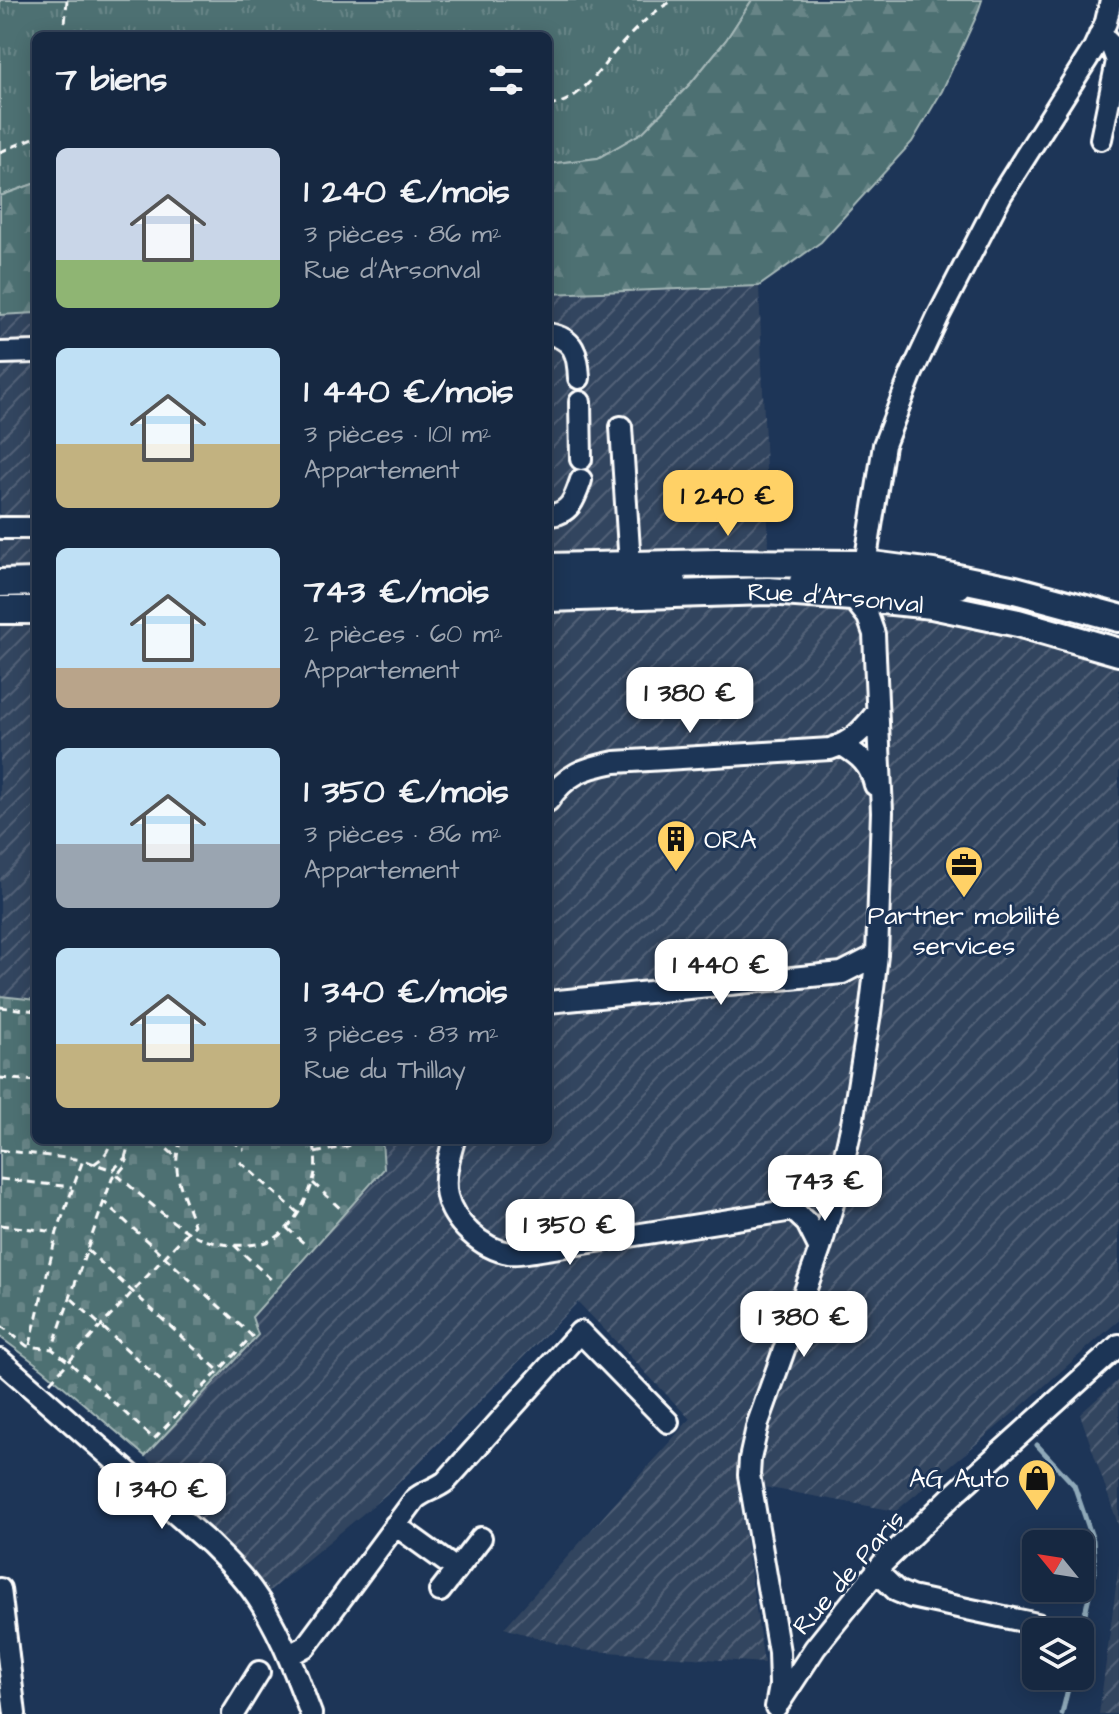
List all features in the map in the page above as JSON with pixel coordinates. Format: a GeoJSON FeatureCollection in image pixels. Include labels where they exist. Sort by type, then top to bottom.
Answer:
{"type":"FeatureCollection","features":[{"type":"Feature","properties":{"kind":"main road","name":"Rue d'Arsonval"},"geometry":{"type":"LineString","coordinates":[[552,567],[776,562],[865,564],[933,573],[1015,590],[1119,618]]}},
{"type":"Feature","properties":{"kind":"main road"},"geometry":{"type":"LineString","coordinates":[[0,583],[32,582]]}},
{"type":"Feature","properties":{"kind":"main road","name":"Rue d'Arsonval"},"geometry":{"type":"LineString","coordinates":[[552,598],[768,591],[852,597],[903,594],[932,605],[1018,623],[1119,652]]}},
{"type":"Feature","properties":{"kind":"main road"},"geometry":{"type":"LineString","coordinates":[[0,610],[32,610]]}},
{"type":"Feature","properties":{"kind":"street"},"geometry":{"type":"LineString","coordinates":[[865,564],[884,445],[911,375],[1001,195],[1094,48],[1106,22],[1111,0]]}},
{"type":"Feature","properties":{"kind":"street"},"geometry":{"type":"LineString","coordinates":[[1100,34],[1111,45],[1117,61],[1101,139]]}},
{"type":"Feature","properties":{"kind":"street"},"geometry":{"type":"LineString","coordinates":[[552,335],[567,339],[576,352],[579,378]]}},
{"type":"Feature","properties":{"kind":"street"},"geometry":{"type":"LineString","coordinates":[[0,353],[32,352]]}},
{"type":"Feature","properties":{"kind":"street"},"geometry":{"type":"LineString","coordinates":[[580,402],[581,459]]}},
{"type":"Feature","properties":{"kind":"street"},"geometry":{"type":"LineString","coordinates":[[621,427],[630,565]]}},
{"type":"Feature","properties":{"kind":"street"},"geometry":{"type":"LineString","coordinates":[[552,515],[566,511],[575,498],[581,480]]}},
{"type":"Feature","properties":{"kind":"street"},"geometry":{"type":"LineString","coordinates":[[0,528],[32,528]]}},
{"type":"Feature","properties":{"kind":"street"},"geometry":{"type":"LineString","coordinates":[[552,584],[752,579],[937,596],[1119,644]]}},
{"type":"Feature","properties":{"kind":"street"},"geometry":{"type":"LineString","coordinates":[[903,594],[978,590],[1119,627]]}},
{"type":"Feature","properties":{"kind":"street"},"geometry":{"type":"LineString","coordinates":[[874,634],[903,594]]}},
{"type":"Feature","properties":{"kind":"street"},"geometry":{"type":"LineString","coordinates":[[0,598],[32,597]]}},
{"type":"Feature","properties":{"kind":"street"},"geometry":{"type":"LineString","coordinates":[[774,1711],[780,1685],[779,1652],[749,1475],[750,1459],[758,1423],[820,1249],[837,1190],[852,1124],[877,955],[882,812],[874,634],[868,617],[852,597]]}},
{"type":"Feature","properties":{"kind":"street"},"geometry":{"type":"LineString","coordinates":[[552,796],[567,779],[586,768],[615,762],[830,749],[851,741],[877,712]]}},
{"type":"Feature","properties":{"kind":"street"},"geometry":{"type":"LineString","coordinates":[[842,745],[864,760],[872,773],[882,812]]}},
{"type":"Feature","properties":{"kind":"street"},"geometry":{"type":"LineString","coordinates":[[552,1002],[842,973],[877,955]]}},
{"type":"Feature","properties":{"kind":"street"},"geometry":{"type":"LineString","coordinates":[[453,1144],[447,1165],[446,1194],[457,1219],[494,1248],[509,1253],[793,1210],[812,1205],[837,1190]]}},
{"type":"Feature","properties":{"kind":"street"},"geometry":{"type":"LineString","coordinates":[[793,1210],[807,1223],[820,1249]]}},
{"type":"Feature","properties":{"kind":"street"},"geometry":{"type":"LineString","coordinates":[[288,1656],[306,1646],[422,1493],[446,1481],[580,1332],[668,1422]]}},
{"type":"Feature","properties":{"kind":"street","name":"Rue de Paris"},"geometry":{"type":"LineString","coordinates":[[774,1711],[813,1650],[876,1571],[952,1496],[1119,1345]]}},
{"type":"Feature","properties":{"kind":"street"},"geometry":{"type":"LineString","coordinates":[[2,1364],[234,1567],[254,1593],[288,1656],[311,1714]]}},
{"type":"Feature","properties":{"kind":"street"},"geometry":{"type":"LineString","coordinates":[[395,1525],[456,1569]]}},
{"type":"Feature","properties":{"kind":"street"},"geometry":{"type":"LineString","coordinates":[[440,1591],[481,1538]]}},
{"type":"Feature","properties":{"kind":"street"},"geometry":{"type":"LineString","coordinates":[[876,1571],[897,1591],[911,1597],[1022,1621]]}},
{"type":"Feature","properties":{"kind":"street"},"geometry":{"type":"LineString","coordinates":[[0,1589],[15,1714]]}},
{"type":"Feature","properties":{"kind":"street"},"geometry":{"type":"LineString","coordinates":[[779,1652],[789,1658],[813,1650]]}},
{"type":"Feature","properties":{"kind":"street"},"geometry":{"type":"LineString","coordinates":[[233,1714],[259,1672]]}},
{"type":"Feature","properties":{"kind":"path"},"geometry":{"type":"LineString","coordinates":[[64,32],[67,0]]}},
{"type":"Feature","properties":{"kind":"path"},"geometry":{"type":"LineString","coordinates":[[552,106],[578,93],[645,20],[674,0]]}},
{"type":"Feature","properties":{"kind":"path"},"geometry":{"type":"LineString","coordinates":[[0,152],[32,139]]}},
{"type":"Feature","properties":{"kind":"path"},"geometry":{"type":"LineString","coordinates":[[0,1007],[32,1011]]}},
{"type":"Feature","properties":{"kind":"path"},"geometry":{"type":"LineString","coordinates":[[0,1078],[32,1081]]}},
{"type":"Feature","properties":{"kind":"path"},"geometry":{"type":"LineString","coordinates":[[94,1164],[104,1157],[110,1144]]}},
{"type":"Feature","properties":{"kind":"path"},"geometry":{"type":"LineString","coordinates":[[0,1150],[83,1160],[113,1170],[125,1158],[129,1144]]}},
{"type":"Feature","properties":{"kind":"path"},"geometry":{"type":"LineString","coordinates":[[161,1144],[177,1158]]}},
{"type":"Feature","properties":{"kind":"path"},"geometry":{"type":"LineString","coordinates":[[41,1395],[53,1377],[194,1225],[176,1177],[180,1144]]}},
{"type":"Feature","properties":{"kind":"path"},"geometry":{"type":"LineString","coordinates":[[237,1144],[244,1150]]}},
{"type":"Feature","properties":{"kind":"path"},"geometry":{"type":"LineString","coordinates":[[117,1175],[188,1232],[203,1239],[243,1246],[271,1241],[292,1223],[315,1175],[314,1144]]}},
{"type":"Feature","properties":{"kind":"path"},"geometry":{"type":"LineString","coordinates":[[315,1153],[351,1145]]}},
{"type":"Feature","properties":{"kind":"path"},"geometry":{"type":"LineString","coordinates":[[52,1349],[113,1176],[128,1162],[125,1158]]}},
{"type":"Feature","properties":{"kind":"path"},"geometry":{"type":"LineString","coordinates":[[30,1346],[57,1232],[83,1160]]}},
{"type":"Feature","properties":{"kind":"path"},"geometry":{"type":"LineString","coordinates":[[240,1162],[298,1213]]}},
{"type":"Feature","properties":{"kind":"path"},"geometry":{"type":"LineString","coordinates":[[0,1179],[73,1188]]}},
{"type":"Feature","properties":{"kind":"path"},"geometry":{"type":"LineString","coordinates":[[312,1182],[343,1211]]}},
{"type":"Feature","properties":{"kind":"path"},"geometry":{"type":"LineString","coordinates":[[0,1325],[30,1346],[52,1349],[154,1439],[252,1336],[104,1202]]}},
{"type":"Feature","properties":{"kind":"path"},"geometry":{"type":"LineString","coordinates":[[0,1225],[57,1232]]}},
{"type":"Feature","properties":{"kind":"path"},"geometry":{"type":"LineString","coordinates":[[287,1228],[308,1247]]}},
{"type":"Feature","properties":{"kind":"path"},"geometry":{"type":"LineString","coordinates":[[233,1244],[275,1283]]}},
{"type":"Feature","properties":{"kind":"path"},"geometry":{"type":"LineString","coordinates":[[87,1250],[219,1371]]}},
{"type":"Feature","properties":{"kind":"path"},"geometry":{"type":"LineString","coordinates":[[71,1298],[187,1405]]}},
{"type":"Feature","properties":{"kind":"shaded area"},"geometry":{"type":"Polygon","coordinates":[[[759,286],[771,602],[935,616],[1022,635],[1119,664],[1119,1320],[896,1511],[737,1482],[764,1663],[580,1650],[504,1628],[690,1419],[578,1302],[393,1489],[268,1592],[145,1456],[258,1336],[252,1317],[384,1169],[382,1144],[552,1144],[552,294],[759,286]]]}},
{"type":"Feature","properties":{"kind":"shaded area"},"geometry":{"type":"Polygon","coordinates":[[[32,313],[32,1000],[0,996],[0,315],[32,313]]]}},
{"type":"Feature","properties":{"kind":"shaded area"},"geometry":{"type":"Polygon","coordinates":[[[1119,1379],[1119,1527],[1080,1414],[1119,1379]]]}},
{"type":"Feature","properties":{"kind":"shaded area"},"geometry":{"type":"Polygon","coordinates":[[[1119,1564],[1119,1714],[1099,1714],[1119,1564]]]}},
{"type":"Feature","properties":{"kind":"green space"},"geometry":{"type":"Polygon","coordinates":[[[0,0],[752,0],[726,40],[691,83],[643,132],[598,158],[552,164],[552,32],[32,32],[32,184],[0,196],[0,0]]]}},
{"type":"Feature","properties":{"kind":"green space"},"geometry":{"type":"Polygon","coordinates":[[[752,0],[982,0],[942,91],[912,142],[821,242],[759,286],[552,294],[552,164],[598,158],[643,132],[691,83],[726,40],[752,0]]]}},
{"type":"Feature","properties":{"kind":"green space"},"geometry":{"type":"Polygon","coordinates":[[[32,184],[32,313],[0,315],[0,196],[32,184]]]}},
{"type":"Feature","properties":{"kind":"green space"},"geometry":{"type":"Polygon","coordinates":[[[0,996],[32,1000],[32,1144],[382,1144],[384,1169],[252,1317],[258,1335],[145,1456],[43,1369],[0,1337],[0,996]]]}},
{"type":"Feature","properties":{"kind":"waterway"},"geometry":{"type":"LineString","coordinates":[[1037,1445],[1074,1485],[1093,1540],[1095,1570],[1084,1618]]}},
{"type":"Feature","properties":{"kind":"waterway"},"geometry":{"type":"LineString","coordinates":[[1062,1714],[1068,1690]]}},
{"type":"Feature","properties":{"kind":"place","name":"ORA"},"geometry":{"type":"Point","coordinates":[676,873]}},
{"type":"Feature","properties":{"kind":"place","name":"Partner mobilité services"},"geometry":{"type":"Point","coordinates":[964,899]}},
{"type":"Feature","properties":{"kind":"place","name":"AG Auto"},"geometry":{"type":"Point","coordinates":[1037,1512]}}]}
